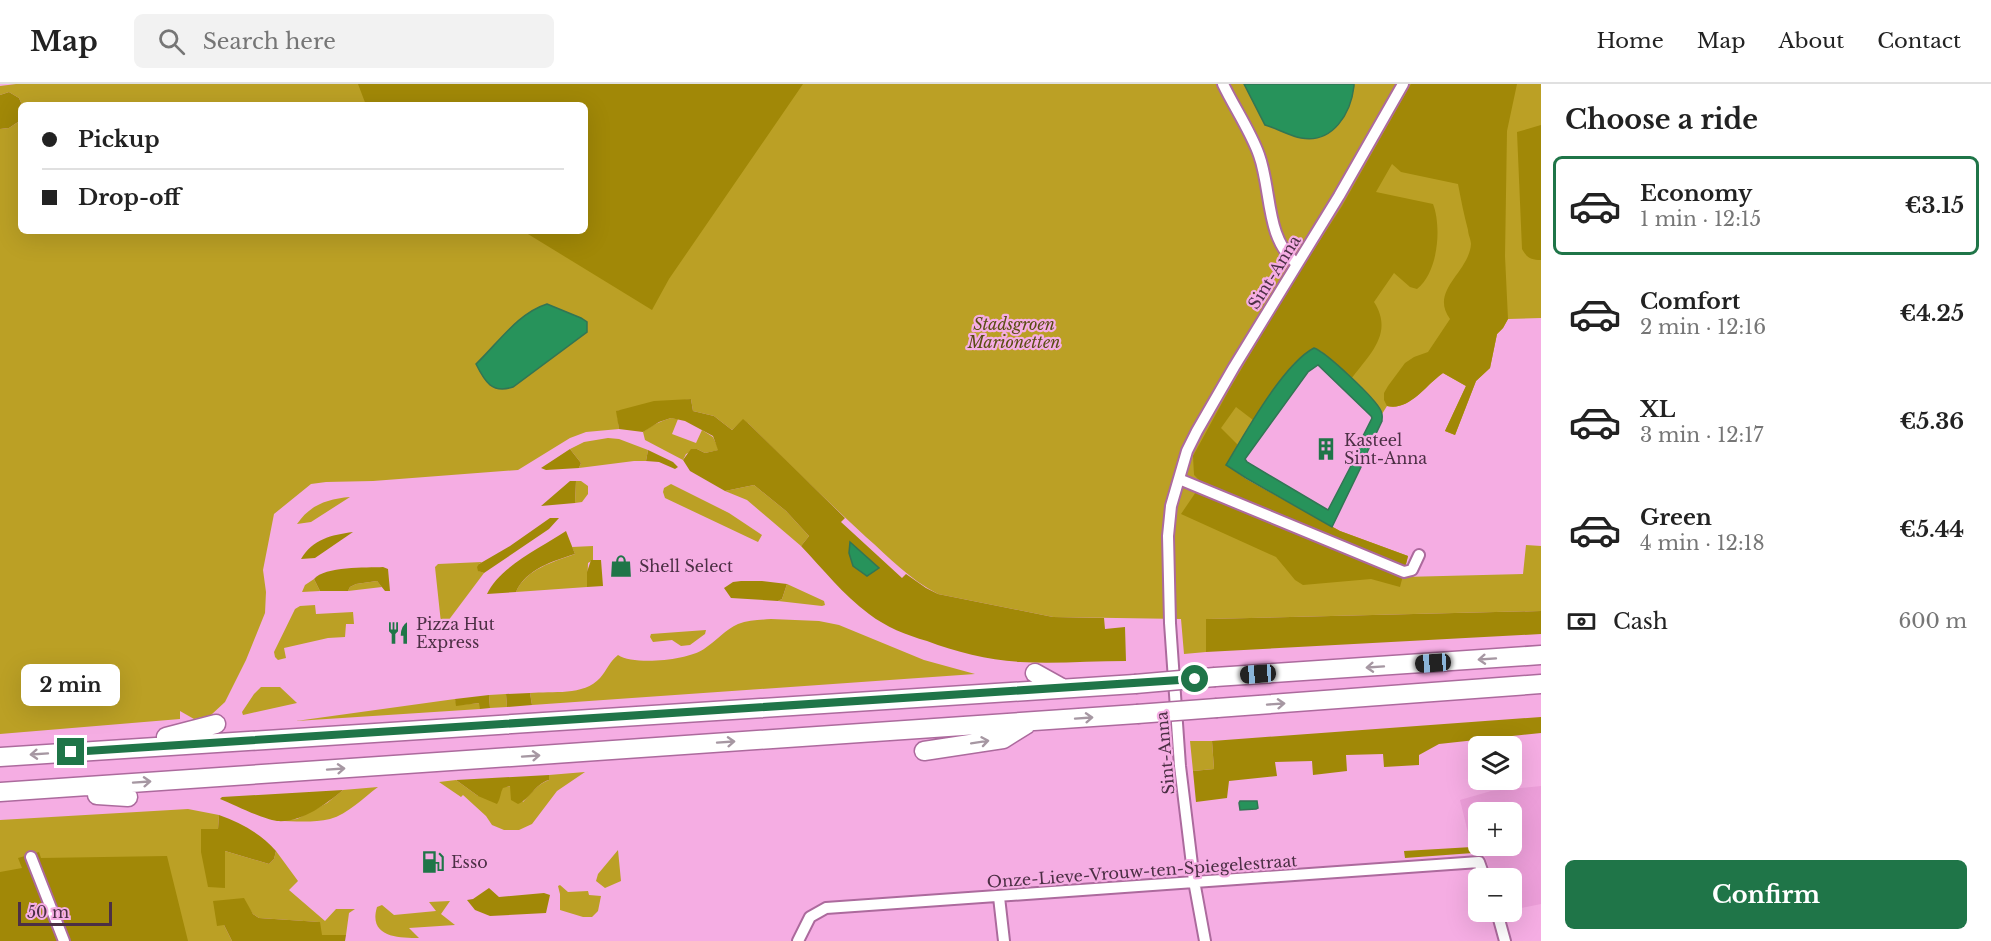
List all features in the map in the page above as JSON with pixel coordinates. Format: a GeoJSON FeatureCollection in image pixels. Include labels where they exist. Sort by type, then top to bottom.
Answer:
{"type":"FeatureCollection","features":[{"type":"Feature","properties":{"kind":"highway"},"geometry":{"type":"LineString","coordinates":[[0,757],[1135,684],[1541,655]]}},
{"type":"Feature","properties":{"kind":"highway"},"geometry":{"type":"LineString","coordinates":[[1035,673],[1062,688]]}},
{"type":"Feature","properties":{"kind":"highway"},"geometry":{"type":"LineString","coordinates":[[0,792],[1032,722],[1541,684]]}},
{"type":"Feature","properties":{"kind":"highway"},"geometry":{"type":"LineString","coordinates":[[924,751],[1003,738],[1032,722]]}},
{"type":"Feature","properties":{"kind":"highway"},"geometry":{"type":"LineString","coordinates":[[118,748],[216,724]]}},
{"type":"Feature","properties":{"kind":"highway"},"geometry":{"type":"LineString","coordinates":[[21,790],[128,796]]}},
{"type":"Feature","properties":{"kind":"street"},"geometry":{"type":"LineString","coordinates":[[1223,84],[1259,156],[1279,241],[1289,258],[1297,264]]}},
{"type":"Feature","properties":{"kind":"street","name":"Sint-Anna"},"geometry":{"type":"LineString","coordinates":[[1205,941],[1194,881],[1180,766],[1170,623],[1168,536],[1171,506],[1186,451],[1234,367],[1339,196],[1403,84]]}},
{"type":"Feature","properties":{"kind":"street"},"geometry":{"type":"LineString","coordinates":[[1179,480],[1404,572],[1412,570],[1419,555]]}},
{"type":"Feature","properties":{"kind":"street"},"geometry":{"type":"LineString","coordinates":[[31,857],[64,941]]}},
{"type":"Feature","properties":{"kind":"street","name":"Onze-Lieve-Vrouw-ten-Spiegelestraat"},"geometry":{"type":"LineString","coordinates":[[798,941],[810,917],[826,909],[1479,862],[1481,868]]}},
{"type":"Feature","properties":{"kind":"street"},"geometry":{"type":"LineString","coordinates":[[999,897],[1004,941]]}},
{"type":"Feature","properties":{"kind":"street"},"geometry":{"type":"LineString","coordinates":[[1500,922],[1505,941]]}},
{"type":"Feature","properties":{"kind":"shaded area"},"geometry":{"type":"Polygon","coordinates":[[[358,84],[803,84],[669,279],[652,310],[528,234],[588,234],[588,102],[365,102],[358,84]]]}},
{"type":"Feature","properties":{"kind":"shaded area"},"geometry":{"type":"Polygon","coordinates":[[[1244,84],[1354,84],[1354,86],[1349,106],[1338,124],[1331,131],[1312,139],[1297,137],[1265,125],[1244,84]]]}},
{"type":"Feature","properties":{"kind":"shaded area"},"geometry":{"type":"Polygon","coordinates":[[[1411,84],[1517,84],[1507,131],[1505,256],[1508,319],[1497,334],[1490,368],[1476,381],[1455,435],[1445,431],[1466,386],[1443,373],[1409,402],[1395,407],[1387,406],[1384,393],[1388,386],[1405,363],[1428,352],[1450,319],[1445,309],[1444,299],[1469,254],[1471,244],[1458,184],[1401,172],[1392,164],[1376,192],[1433,204],[1436,214],[1437,237],[1434,261],[1424,282],[1417,289],[1410,287],[1394,273],[1374,302],[1380,313],[1382,324],[1377,343],[1351,379],[1321,351],[1314,349],[1294,363],[1253,420],[1236,407],[1221,428],[1238,445],[1226,465],[1246,479],[1340,531],[1408,556],[1400,587],[1371,579],[1303,585],[1295,580],[1276,557],[1181,514],[1202,483],[1194,475],[1193,456],[1229,390],[1288,290],[1342,206],[1411,84]]]}},
{"type":"Feature","properties":{"kind":"shaded area"},"geometry":{"type":"Polygon","coordinates":[[[9,92],[19,98],[21,102],[18,102],[18,122],[9,128],[0,129],[0,95],[9,92]]]}},
{"type":"Feature","properties":{"kind":"shaded area"},"geometry":{"type":"Polygon","coordinates":[[[1541,125],[1541,260],[1535,260],[1526,255],[1522,249],[1517,132],[1541,125]]]}},
{"type":"Feature","properties":{"kind":"shaded area"},"geometry":{"type":"Polygon","coordinates":[[[547,304],[587,322],[587,332],[513,387],[494,388],[486,381],[476,364],[518,321],[547,304]]]}},
{"type":"Feature","properties":{"kind":"shaded area"},"geometry":{"type":"Polygon","coordinates":[[[1314,348],[1350,376],[1381,411],[1382,421],[1363,461],[1355,457],[1372,418],[1318,365],[1308,372],[1245,459],[1328,510],[1353,462],[1361,467],[1332,527],[1226,465],[1277,384],[1302,356],[1314,348]]]}},
{"type":"Feature","properties":{"kind":"shaded area"},"geometry":{"type":"Polygon","coordinates":[[[691,399],[693,411],[714,416],[732,430],[743,419],[749,424],[845,518],[841,522],[902,578],[906,574],[938,594],[1053,617],[1104,618],[1105,629],[1125,627],[1126,661],[1033,663],[996,659],[949,649],[882,623],[850,599],[801,546],[809,536],[786,511],[754,485],[725,491],[690,471],[683,460],[691,449],[705,453],[718,450],[713,436],[685,421],[671,418],[643,432],[619,429],[616,411],[654,401],[691,399]]]}},
{"type":"Feature","properties":{"kind":"shaded area"},"geometry":{"type":"Polygon","coordinates":[[[570,449],[581,463],[579,468],[546,470],[541,468],[570,449]]]}},
{"type":"Feature","properties":{"kind":"shaded area"},"geometry":{"type":"Polygon","coordinates":[[[648,450],[673,462],[678,467],[675,469],[659,462],[646,461],[648,450]]]}},
{"type":"Feature","properties":{"kind":"shaded area"},"geometry":{"type":"Polygon","coordinates":[[[570,481],[576,481],[575,503],[541,506],[570,481]]]}},
{"type":"Feature","properties":{"kind":"shaded area"},"geometry":{"type":"Polygon","coordinates":[[[550,518],[559,518],[549,529],[484,573],[478,571],[479,564],[550,518]]]}},
{"type":"Feature","properties":{"kind":"shaded area"},"geometry":{"type":"Polygon","coordinates":[[[566,531],[575,554],[549,563],[533,572],[526,577],[516,592],[487,594],[493,584],[511,566],[566,531]]]}},
{"type":"Feature","properties":{"kind":"shaded area"},"geometry":{"type":"Polygon","coordinates":[[[353,532],[315,558],[301,559],[317,542],[353,532]]]}},
{"type":"Feature","properties":{"kind":"shaded area"},"geometry":{"type":"Polygon","coordinates":[[[850,542],[879,568],[867,576],[853,566],[849,553],[850,542]]]}},
{"type":"Feature","properties":{"kind":"shaded area"},"geometry":{"type":"Polygon","coordinates":[[[591,560],[601,560],[603,586],[587,587],[587,572],[591,560]]]}},
{"type":"Feature","properties":{"kind":"shaded area"},"geometry":{"type":"Polygon","coordinates":[[[383,567],[388,569],[390,591],[385,591],[377,581],[356,584],[348,591],[320,591],[314,579],[319,575],[336,570],[383,567]]]}},
{"type":"Feature","properties":{"kind":"shaded area"},"geometry":{"type":"Polygon","coordinates":[[[733,582],[787,584],[782,599],[778,601],[731,598],[724,588],[733,582]]]}},
{"type":"Feature","properties":{"kind":"shaded area"},"geometry":{"type":"Polygon","coordinates":[[[1541,611],[1541,634],[1206,652],[1206,619],[1541,611]]]}},
{"type":"Feature","properties":{"kind":"shaded area"},"geometry":{"type":"Polygon","coordinates":[[[530,693],[532,705],[507,707],[506,694],[530,693]]]}},
{"type":"Feature","properties":{"kind":"shaded area"},"geometry":{"type":"Polygon","coordinates":[[[489,695],[490,708],[480,709],[479,703],[456,706],[455,699],[489,695]]]}},
{"type":"Feature","properties":{"kind":"shaded area"},"geometry":{"type":"Polygon","coordinates":[[[1541,717],[1541,733],[1513,736],[1468,736],[1468,741],[1439,744],[1419,755],[1419,765],[1384,767],[1383,754],[1346,755],[1347,771],[1313,775],[1312,761],[1275,762],[1277,776],[1229,781],[1227,798],[1196,802],[1193,771],[1214,769],[1212,741],[1541,717]]]}},
{"type":"Feature","properties":{"kind":"shaded area"},"geometry":{"type":"Polygon","coordinates":[[[549,775],[549,780],[518,804],[511,800],[510,786],[503,788],[497,804],[478,796],[456,780],[549,775]]]}},
{"type":"Feature","properties":{"kind":"shaded area"},"geometry":{"type":"Polygon","coordinates":[[[1541,786],[1541,904],[1522,908],[1522,868],[1489,868],[1485,856],[1522,856],[1522,802],[1468,802],[1468,833],[1460,800],[1491,791],[1522,790],[1522,788],[1541,786]]]}},
{"type":"Feature","properties":{"kind":"shaded area"},"geometry":{"type":"Polygon","coordinates":[[[343,790],[312,812],[286,821],[264,818],[220,799],[222,797],[343,790]]]}},
{"type":"Feature","properties":{"kind":"shaded area"},"geometry":{"type":"Polygon","coordinates":[[[1240,801],[1257,801],[1258,808],[1240,810],[1240,801]]]}},
{"type":"Feature","properties":{"kind":"shaded area"},"geometry":{"type":"Polygon","coordinates":[[[219,815],[250,829],[276,851],[274,859],[269,864],[225,851],[225,888],[208,887],[201,852],[201,829],[218,829],[219,815]]]}},
{"type":"Feature","properties":{"kind":"shaded area"},"geometry":{"type":"Polygon","coordinates":[[[1468,847],[1468,853],[1405,858],[1404,851],[1468,847]]]}},
{"type":"Feature","properties":{"kind":"shaded area"},"geometry":{"type":"Polygon","coordinates":[[[39,852],[41,858],[167,856],[188,941],[0,941],[0,872],[22,868],[18,858],[39,852]]]}},
{"type":"Feature","properties":{"kind":"shaded area"},"geometry":{"type":"Polygon","coordinates":[[[489,888],[499,897],[544,893],[550,895],[546,913],[490,916],[475,910],[467,900],[473,899],[489,888]]]}},
{"type":"Feature","properties":{"kind":"shaded area"},"geometry":{"type":"Polygon","coordinates":[[[244,898],[253,914],[259,918],[320,922],[322,935],[346,935],[345,941],[232,941],[224,925],[217,926],[213,901],[244,898]]]}},
{"type":"Feature","properties":{"kind":"green space","name":"Stadsgroen Marionetten"},"geometry":{"type":"Polygon","coordinates":[[[16,84],[1541,84],[1541,318],[1508,319],[1497,334],[1490,368],[1476,381],[1455,435],[1445,431],[1466,386],[1443,373],[1409,402],[1395,407],[1387,406],[1382,414],[1380,409],[1314,349],[1302,357],[1278,384],[1226,465],[1246,479],[1340,531],[1408,556],[1403,577],[1523,574],[1526,545],[1541,546],[1541,611],[1207,619],[1206,652],[1184,654],[1181,619],[1053,617],[938,594],[918,582],[892,560],[821,495],[749,424],[743,420],[732,430],[714,416],[693,411],[691,399],[617,411],[619,429],[586,432],[570,438],[518,470],[311,484],[274,514],[263,570],[266,592],[265,613],[246,660],[225,702],[211,715],[194,719],[180,711],[180,719],[0,734],[0,129],[9,128],[18,122],[18,234],[588,234],[588,102],[21,102],[19,98],[9,92],[0,95],[0,86],[16,84]]]}},
{"type":"Feature","properties":{"kind":"green space"},"geometry":{"type":"Polygon","coordinates":[[[671,418],[678,419],[672,434],[696,443],[702,430],[713,437],[719,450],[705,453],[697,449],[686,454],[683,460],[645,440],[643,432],[671,418]]]}},
{"type":"Feature","properties":{"kind":"green space"},"geometry":{"type":"Polygon","coordinates":[[[608,438],[619,439],[648,450],[646,461],[579,468],[581,463],[570,449],[584,442],[608,438]]]}},
{"type":"Feature","properties":{"kind":"green space"},"geometry":{"type":"Polygon","coordinates":[[[576,481],[581,481],[588,486],[588,494],[582,502],[575,503],[576,481]]]}},
{"type":"Feature","properties":{"kind":"green space"},"geometry":{"type":"Polygon","coordinates":[[[671,484],[729,513],[762,535],[758,542],[665,498],[664,488],[671,484]]]}},
{"type":"Feature","properties":{"kind":"green space"},"geometry":{"type":"Polygon","coordinates":[[[754,485],[786,511],[809,536],[801,546],[747,500],[725,491],[754,485]]]}},
{"type":"Feature","properties":{"kind":"green space"},"geometry":{"type":"Polygon","coordinates":[[[350,497],[311,522],[297,524],[302,517],[320,504],[350,497]]]}},
{"type":"Feature","properties":{"kind":"green space"},"geometry":{"type":"Polygon","coordinates":[[[593,546],[593,560],[588,563],[587,587],[516,592],[526,577],[533,572],[549,563],[575,554],[572,547],[593,546]]]}},
{"type":"Feature","properties":{"kind":"green space"},"geometry":{"type":"Polygon","coordinates":[[[482,562],[479,564],[479,571],[484,573],[448,621],[441,623],[435,567],[438,564],[482,562]]]}},
{"type":"Feature","properties":{"kind":"green space"},"geometry":{"type":"Polygon","coordinates":[[[314,579],[320,591],[302,592],[305,585],[314,579]]]}},
{"type":"Feature","properties":{"kind":"green space"},"geometry":{"type":"Polygon","coordinates":[[[377,581],[382,587],[348,591],[356,584],[377,581]]]}},
{"type":"Feature","properties":{"kind":"green space"},"geometry":{"type":"Polygon","coordinates":[[[787,584],[824,601],[825,605],[778,601],[782,599],[787,584]]]}},
{"type":"Feature","properties":{"kind":"green space"},"geometry":{"type":"Polygon","coordinates":[[[315,605],[316,614],[353,612],[354,624],[346,624],[345,637],[328,638],[284,648],[286,658],[278,660],[274,652],[295,609],[300,606],[315,605]]]}},
{"type":"Feature","properties":{"kind":"green space"},"geometry":{"type":"Polygon","coordinates":[[[771,619],[819,621],[839,625],[924,660],[975,674],[532,705],[530,693],[577,690],[593,684],[618,655],[648,661],[674,659],[704,649],[738,624],[771,619]]]}},
{"type":"Feature","properties":{"kind":"green space"},"geometry":{"type":"Polygon","coordinates":[[[706,630],[705,634],[690,645],[681,646],[672,640],[653,642],[650,637],[651,634],[706,630]]]}},
{"type":"Feature","properties":{"kind":"green space"},"geometry":{"type":"Polygon","coordinates":[[[261,687],[280,687],[297,703],[243,715],[242,712],[261,687]]]}},
{"type":"Feature","properties":{"kind":"green space"},"geometry":{"type":"Polygon","coordinates":[[[506,694],[507,707],[490,708],[489,695],[506,694]]]}},
{"type":"Feature","properties":{"kind":"green space"},"geometry":{"type":"Polygon","coordinates":[[[455,699],[457,705],[480,703],[480,709],[296,721],[455,699]]]}},
{"type":"Feature","properties":{"kind":"green space"},"geometry":{"type":"Polygon","coordinates":[[[1190,741],[1212,741],[1214,769],[1193,771],[1190,741]]]}},
{"type":"Feature","properties":{"kind":"green space"},"geometry":{"type":"Polygon","coordinates":[[[585,772],[557,791],[532,824],[519,830],[504,830],[492,825],[486,816],[463,795],[461,797],[439,782],[456,780],[478,796],[500,792],[503,787],[511,786],[523,802],[538,786],[549,780],[549,775],[585,772]]]}},
{"type":"Feature","properties":{"kind":"green space"},"geometry":{"type":"Polygon","coordinates":[[[378,787],[337,817],[310,821],[277,821],[297,819],[327,803],[343,790],[378,787]]]}},
{"type":"Feature","properties":{"kind":"green space"},"geometry":{"type":"Polygon","coordinates":[[[188,809],[219,815],[218,829],[201,829],[225,851],[269,864],[274,859],[276,851],[298,881],[289,890],[325,921],[336,909],[355,909],[349,913],[346,935],[321,935],[319,922],[259,918],[248,907],[224,925],[232,941],[0,941],[0,820],[188,809]]]}},
{"type":"Feature","properties":{"kind":"green space"},"geometry":{"type":"Polygon","coordinates":[[[618,850],[621,881],[605,888],[596,881],[598,874],[618,850]]]}},
{"type":"Feature","properties":{"kind":"green space"},"geometry":{"type":"Polygon","coordinates":[[[560,885],[568,892],[588,891],[589,895],[601,896],[598,911],[592,917],[583,917],[560,910],[558,886],[560,885]]]}},
{"type":"Feature","properties":{"kind":"green space"},"geometry":{"type":"Polygon","coordinates":[[[450,901],[441,914],[455,925],[409,928],[419,938],[387,934],[381,930],[375,917],[377,907],[382,905],[394,915],[436,911],[429,902],[450,901]]]}},
{"type":"Feature","properties":{"kind":"place","name":"Kasteel Sint-Anna"},"geometry":{"type":"Point","coordinates":[1326,449]}},
{"type":"Feature","properties":{"kind":"place","name":"Shell Select"},"geometry":{"type":"Point","coordinates":[621,566]}},
{"type":"Feature","properties":{"kind":"place","name":"Pizza Hut Express"},"geometry":{"type":"Point","coordinates":[398,633]}},
{"type":"Feature","properties":{"kind":"place","name":"Esso"},"geometry":{"type":"Point","coordinates":[433,862]}},
{"type":"Feature","properties":{"kind":"route"},"geometry":{"type":"LineString","coordinates":[[71,752],[1195,679]]}}]}
